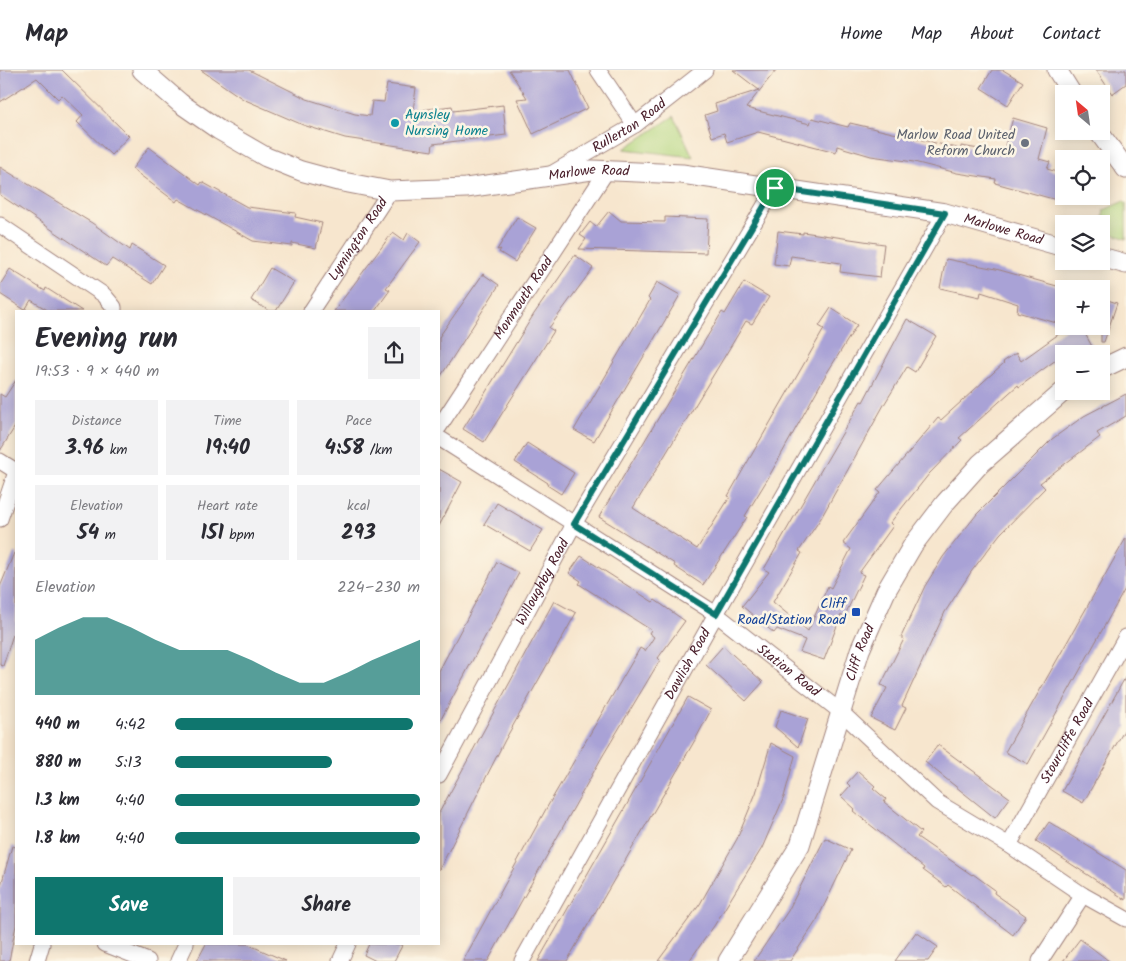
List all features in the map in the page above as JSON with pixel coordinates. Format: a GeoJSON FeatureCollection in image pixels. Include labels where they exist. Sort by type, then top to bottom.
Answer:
{"type":"FeatureCollection","features":[{"type":"Feature","properties":{"kind":"street","name":"Marlowe Road"},"geometry":{"type":"LineString","coordinates":[[142,70],[180,103],[219,130],[266,157],[301,171],[390,191],[466,188],[550,175],[608,169],[682,174],[945,213],[1055,244]]}},
{"type":"Feature","properties":{"kind":"street"},"geometry":{"type":"LineString","coordinates":[[598,70],[635,125]]}},
{"type":"Feature","properties":{"kind":"street","name":"Rullerton Road"},"geometry":{"type":"LineString","coordinates":[[550,175],[635,125],[705,70]]}},
{"type":"Feature","properties":{"kind":"street"},"geometry":{"type":"LineString","coordinates":[[1057,70],[1066,85]]}},
{"type":"Feature","properties":{"kind":"street"},"geometry":{"type":"LineString","coordinates":[[1105,140],[1126,169]]}},
{"type":"Feature","properties":{"kind":"street","name":"Monmouth Road"},"geometry":{"type":"LineString","coordinates":[[440,425],[608,169]]}},
{"type":"Feature","properties":{"kind":"street","name":"Willoughby Road"},"geometry":{"type":"LineString","coordinates":[[440,773],[574,524],[775,188]]}},
{"type":"Feature","properties":{"kind":"street","name":"Lymington Road"},"geometry":{"type":"LineString","coordinates":[[312,310],[390,191]]}},
{"type":"Feature","properties":{"kind":"street","name":"Dawlish Road"},"geometry":{"type":"LineString","coordinates":[[522,961],[716,614],[945,213]]}},
{"type":"Feature","properties":{"kind":"street"},"geometry":{"type":"LineString","coordinates":[[0,225],[104,295],[114,307],[114,310]]}},
{"type":"Feature","properties":{"kind":"street"},"geometry":{"type":"LineString","coordinates":[[1110,260],[1126,264]]}},
{"type":"Feature","properties":{"kind":"street"},"geometry":{"type":"LineString","coordinates":[[1110,365],[1126,357]]}},
{"type":"Feature","properties":{"kind":"street","name":"Cliff Road"},"geometry":{"type":"LineString","coordinates":[[728,961],[800,845],[860,650],[886,591],[913,545],[945,502],[980,464],[1055,399]]}},
{"type":"Feature","properties":{"kind":"street","name":"Station Road"},"geometry":{"type":"LineString","coordinates":[[440,439],[716,614],[841,712],[938,802],[1009,845],[1083,895],[1126,919]]}},
{"type":"Feature","properties":{"kind":"street"},"geometry":{"type":"LineString","coordinates":[[0,461],[15,471]]}},
{"type":"Feature","properties":{"kind":"street"},"geometry":{"type":"LineString","coordinates":[[0,519],[15,475]]}},
{"type":"Feature","properties":{"kind":"street","name":"Stourcliffe Road"},"geometry":{"type":"LineString","coordinates":[[1009,845],[1126,637]]}},
{"type":"Feature","properties":{"kind":"street"},"geometry":{"type":"LineString","coordinates":[[1040,961],[1083,895]]}},
{"type":"Feature","properties":{"kind":"street"},"geometry":{"type":"LineString","coordinates":[[37,961],[42,945]]}},
{"type":"Feature","properties":{"kind":"street"},"geometry":{"type":"LineString","coordinates":[[107,945],[148,961]]}},
{"type":"Feature","properties":{"kind":"street"},"geometry":{"type":"LineString","coordinates":[[178,961],[186,945]]}},
{"type":"Feature","properties":{"kind":"street"},"geometry":{"type":"LineString","coordinates":[[340,961],[348,945]]}},
{"type":"Feature","properties":{"kind":"green space"},"geometry":{"type":"Polygon","coordinates":[[[674,116],[693,157],[624,149],[674,116]]]}},
{"type":"Feature","properties":{"kind":"green space"},"geometry":{"type":"Polygon","coordinates":[[[1124,201],[1126,203],[1126,239],[1110,233],[1110,215],[1103,215],[1104,210],[1124,201]]]}},
{"type":"Feature","properties":{"kind":"building"},"geometry":{"type":"Polygon","coordinates":[[[0,70],[62,70],[129,136],[111,155],[77,122],[83,115],[62,95],[58,99],[37,78],[0,102],[0,70]]]}},
{"type":"Feature","properties":{"kind":"building"},"geometry":{"type":"Polygon","coordinates":[[[201,70],[249,70],[307,99],[355,114],[370,116],[372,101],[384,102],[387,84],[416,88],[413,111],[452,106],[453,111],[503,105],[506,135],[433,144],[432,151],[345,138],[303,125],[243,99],[201,70]]]}},
{"type":"Feature","properties":{"kind":"building"},"geometry":{"type":"Polygon","coordinates":[[[509,70],[570,70],[588,108],[533,134],[517,99],[527,98],[509,70]]]}},
{"type":"Feature","properties":{"kind":"building"},"geometry":{"type":"Polygon","coordinates":[[[733,70],[776,70],[746,108],[810,124],[812,118],[848,127],[850,123],[961,149],[961,146],[1003,153],[1013,118],[1047,128],[1039,159],[1050,162],[1047,169],[1055,171],[1055,200],[995,183],[996,179],[957,173],[914,162],[871,156],[837,146],[836,152],[758,132],[727,142],[724,133],[712,137],[705,115],[717,111],[715,104],[759,90],[733,70]]]}},
{"type":"Feature","properties":{"kind":"building"},"geometry":{"type":"Polygon","coordinates":[[[992,70],[1003,70],[1023,82],[1008,105],[981,88],[992,70]]]}},
{"type":"Feature","properties":{"kind":"building"},"geometry":{"type":"Polygon","coordinates":[[[1096,70],[1126,70],[1126,84],[1112,94],[1110,85],[1106,85],[1096,70]]]}},
{"type":"Feature","properties":{"kind":"building"},"geometry":{"type":"Polygon","coordinates":[[[149,147],[200,185],[202,182],[247,207],[296,213],[295,217],[322,223],[316,248],[292,243],[292,246],[253,241],[178,199],[176,202],[132,169],[149,147]]]}},
{"type":"Feature","properties":{"kind":"building"},"geometry":{"type":"Polygon","coordinates":[[[0,167],[92,223],[130,250],[132,245],[164,265],[152,284],[112,259],[106,266],[0,195],[0,167]]]}},
{"type":"Feature","properties":{"kind":"building"},"geometry":{"type":"Polygon","coordinates":[[[609,211],[621,221],[665,222],[665,217],[708,219],[706,253],[579,249],[586,239],[580,235],[590,222],[596,227],[609,211]]]}},
{"type":"Feature","properties":{"kind":"building"},"geometry":{"type":"Polygon","coordinates":[[[517,217],[536,228],[515,262],[499,252],[501,249],[497,250],[517,217]]]}},
{"type":"Feature","properties":{"kind":"building"},"geometry":{"type":"Polygon","coordinates":[[[778,231],[803,234],[803,232],[884,244],[880,277],[840,272],[841,263],[791,256],[789,266],[774,264],[778,231]]]}},
{"type":"Feature","properties":{"kind":"building"},"geometry":{"type":"Polygon","coordinates":[[[393,232],[404,240],[408,233],[420,242],[386,288],[390,290],[376,310],[335,310],[393,232]]]}},
{"type":"Feature","properties":{"kind":"building"},"geometry":{"type":"Polygon","coordinates":[[[575,255],[593,268],[549,328],[554,331],[484,442],[463,429],[534,314],[575,255]]]}},
{"type":"Feature","properties":{"kind":"building"},"geometry":{"type":"Polygon","coordinates":[[[946,259],[996,269],[1055,285],[1055,323],[1017,312],[1018,304],[981,292],[980,297],[940,288],[946,259]]]}},
{"type":"Feature","properties":{"kind":"building"},"geometry":{"type":"Polygon","coordinates":[[[270,268],[294,282],[277,310],[268,310],[251,300],[270,268]]]}},
{"type":"Feature","properties":{"kind":"building"},"geometry":{"type":"Polygon","coordinates":[[[10,269],[45,291],[46,288],[80,310],[47,310],[31,300],[25,310],[0,294],[0,285],[10,269]]]}},
{"type":"Feature","properties":{"kind":"building"},"geometry":{"type":"Polygon","coordinates":[[[483,274],[499,285],[440,377],[440,336],[483,274]]]}},
{"type":"Feature","properties":{"kind":"building"},"geometry":{"type":"Polygon","coordinates":[[[657,282],[680,295],[594,441],[574,430],[650,300],[648,298],[657,282]]]}},
{"type":"Feature","properties":{"kind":"building"},"geometry":{"type":"Polygon","coordinates":[[[744,282],[769,297],[752,324],[746,321],[633,508],[697,549],[730,497],[728,496],[824,329],[819,326],[831,308],[857,325],[825,376],[745,516],[747,517],[703,585],[674,566],[675,564],[599,517],[722,312],[725,314],[744,282]]]}},
{"type":"Feature","properties":{"kind":"building"},"geometry":{"type":"Polygon","coordinates":[[[1110,301],[1117,303],[1110,324],[1110,301]]]}},
{"type":"Feature","properties":{"kind":"building"},"geometry":{"type":"Polygon","coordinates":[[[907,319],[936,336],[915,372],[907,367],[821,518],[799,551],[802,553],[773,602],[808,631],[828,586],[831,588],[851,549],[843,543],[880,492],[877,490],[938,418],[941,420],[1003,362],[1016,353],[1021,361],[1057,335],[1086,335],[1091,345],[1055,345],[1055,361],[1019,387],[1018,385],[959,438],[962,440],[929,474],[890,523],[893,526],[859,573],[864,575],[844,617],[841,615],[824,660],[800,652],[805,640],[777,629],[774,633],[742,606],[769,572],[764,569],[861,401],[863,402],[907,319]]]}},
{"type":"Feature","properties":{"kind":"building"},"geometry":{"type":"Polygon","coordinates":[[[1101,335],[1106,335],[1104,342],[1101,342],[1101,335]]]}},
{"type":"Feature","properties":{"kind":"building"},"geometry":{"type":"Polygon","coordinates":[[[15,382],[15,427],[0,451],[0,394],[5,397],[15,382]]]}},
{"type":"Feature","properties":{"kind":"building"},"geometry":{"type":"Polygon","coordinates":[[[1126,394],[1126,416],[1097,433],[1100,437],[1040,483],[1045,488],[1000,534],[971,572],[945,612],[902,706],[906,708],[895,730],[871,718],[887,688],[881,685],[904,639],[901,637],[925,586],[943,557],[977,514],[1052,439],[1084,416],[1126,394]]]}},
{"type":"Feature","properties":{"kind":"building"},"geometry":{"type":"Polygon","coordinates":[[[527,443],[574,473],[561,494],[547,485],[548,483],[515,462],[527,443]]]}},
{"type":"Feature","properties":{"kind":"building"},"geometry":{"type":"Polygon","coordinates":[[[440,470],[462,482],[440,524],[440,470]]]}},
{"type":"Feature","properties":{"kind":"building"},"geometry":{"type":"Polygon","coordinates":[[[497,503],[543,530],[530,551],[484,524],[497,503]]]}},
{"type":"Feature","properties":{"kind":"building"},"geometry":{"type":"Polygon","coordinates":[[[1126,538],[1126,587],[1028,764],[1005,752],[1126,538]]]}},
{"type":"Feature","properties":{"kind":"building"},"geometry":{"type":"Polygon","coordinates":[[[15,553],[15,628],[3,666],[0,665],[0,587],[15,553]]]}},
{"type":"Feature","properties":{"kind":"building"},"geometry":{"type":"Polygon","coordinates":[[[581,556],[653,602],[655,600],[685,621],[658,658],[660,660],[602,757],[488,961],[463,961],[546,809],[640,648],[645,651],[654,637],[649,633],[651,630],[579,584],[581,581],[569,573],[581,556]]]}},
{"type":"Feature","properties":{"kind":"building"},"geometry":{"type":"Polygon","coordinates":[[[497,562],[519,573],[440,721],[440,669],[497,562]]]}},
{"type":"Feature","properties":{"kind":"building"},"geometry":{"type":"Polygon","coordinates":[[[554,601],[576,613],[505,740],[440,868],[440,811],[554,601]]]}},
{"type":"Feature","properties":{"kind":"building"},"geometry":{"type":"Polygon","coordinates":[[[723,646],[763,682],[746,701],[706,665],[723,646]]]}},
{"type":"Feature","properties":{"kind":"building"},"geometry":{"type":"Polygon","coordinates":[[[1126,676],[1126,727],[1083,803],[1062,791],[1126,676]]]}},
{"type":"Feature","properties":{"kind":"building"},"geometry":{"type":"Polygon","coordinates":[[[688,697],[711,710],[695,740],[567,961],[538,961],[688,697]]]}},
{"type":"Feature","properties":{"kind":"building"},"geometry":{"type":"Polygon","coordinates":[[[781,710],[808,719],[798,747],[775,727],[781,710]]]}},
{"type":"Feature","properties":{"kind":"building"},"geometry":{"type":"Polygon","coordinates":[[[771,743],[795,756],[784,797],[762,848],[714,926],[689,961],[658,961],[700,904],[737,839],[756,793],[771,743]]]}},
{"type":"Feature","properties":{"kind":"building"},"geometry":{"type":"Polygon","coordinates":[[[938,745],[1010,798],[995,818],[925,762],[938,745]]]}},
{"type":"Feature","properties":{"kind":"building"},"geometry":{"type":"Polygon","coordinates":[[[858,771],[886,799],[884,802],[921,832],[917,837],[973,874],[995,890],[994,893],[1026,916],[1013,935],[948,885],[946,887],[923,870],[924,868],[853,811],[855,809],[841,796],[850,786],[847,783],[858,771]]]}},
{"type":"Feature","properties":{"kind":"building"},"geometry":{"type":"Polygon","coordinates":[[[1049,822],[1126,870],[1126,900],[1036,841],[1049,822]]]}},
{"type":"Feature","properties":{"kind":"building"},"geometry":{"type":"Polygon","coordinates":[[[825,838],[851,850],[817,920],[790,961],[754,961],[788,911],[825,838]]]}},
{"type":"Feature","properties":{"kind":"building"},"geometry":{"type":"Polygon","coordinates":[[[12,846],[15,847],[15,930],[9,961],[0,961],[0,889],[12,846]]]}},
{"type":"Feature","properties":{"kind":"building"},"geometry":{"type":"Polygon","coordinates":[[[916,932],[938,947],[928,961],[895,961],[916,932]]]}},
{"type":"Feature","properties":{"kind":"building"},"geometry":{"type":"Polygon","coordinates":[[[1080,939],[1092,948],[1109,961],[1063,961],[1080,939]]]}},
{"type":"Feature","properties":{"kind":"building"},"geometry":{"type":"Polygon","coordinates":[[[205,945],[249,945],[286,961],[197,961],[205,945]]]}},
{"type":"Feature","properties":{"kind":"building"},"geometry":{"type":"Polygon","coordinates":[[[369,945],[402,945],[394,961],[376,961],[364,955],[369,945]]]}},
{"type":"Feature","properties":{"kind":"place","name":"Aynsley Nursing Home"},"geometry":{"type":"Point","coordinates":[395,123]}},
{"type":"Feature","properties":{"kind":"place","name":"Marlow Road United Reform Church"},"geometry":{"type":"Point","coordinates":[1025,143]}},
{"type":"Feature","properties":{"kind":"place","name":"Cliff Road/Station Road"},"geometry":{"type":"Point","coordinates":[856,612]}},
{"type":"Feature","properties":{"kind":"route"},"geometry":{"type":"LineString","coordinates":[[775,188],[945,213],[716,614],[574,524],[775,188]]}}]}
